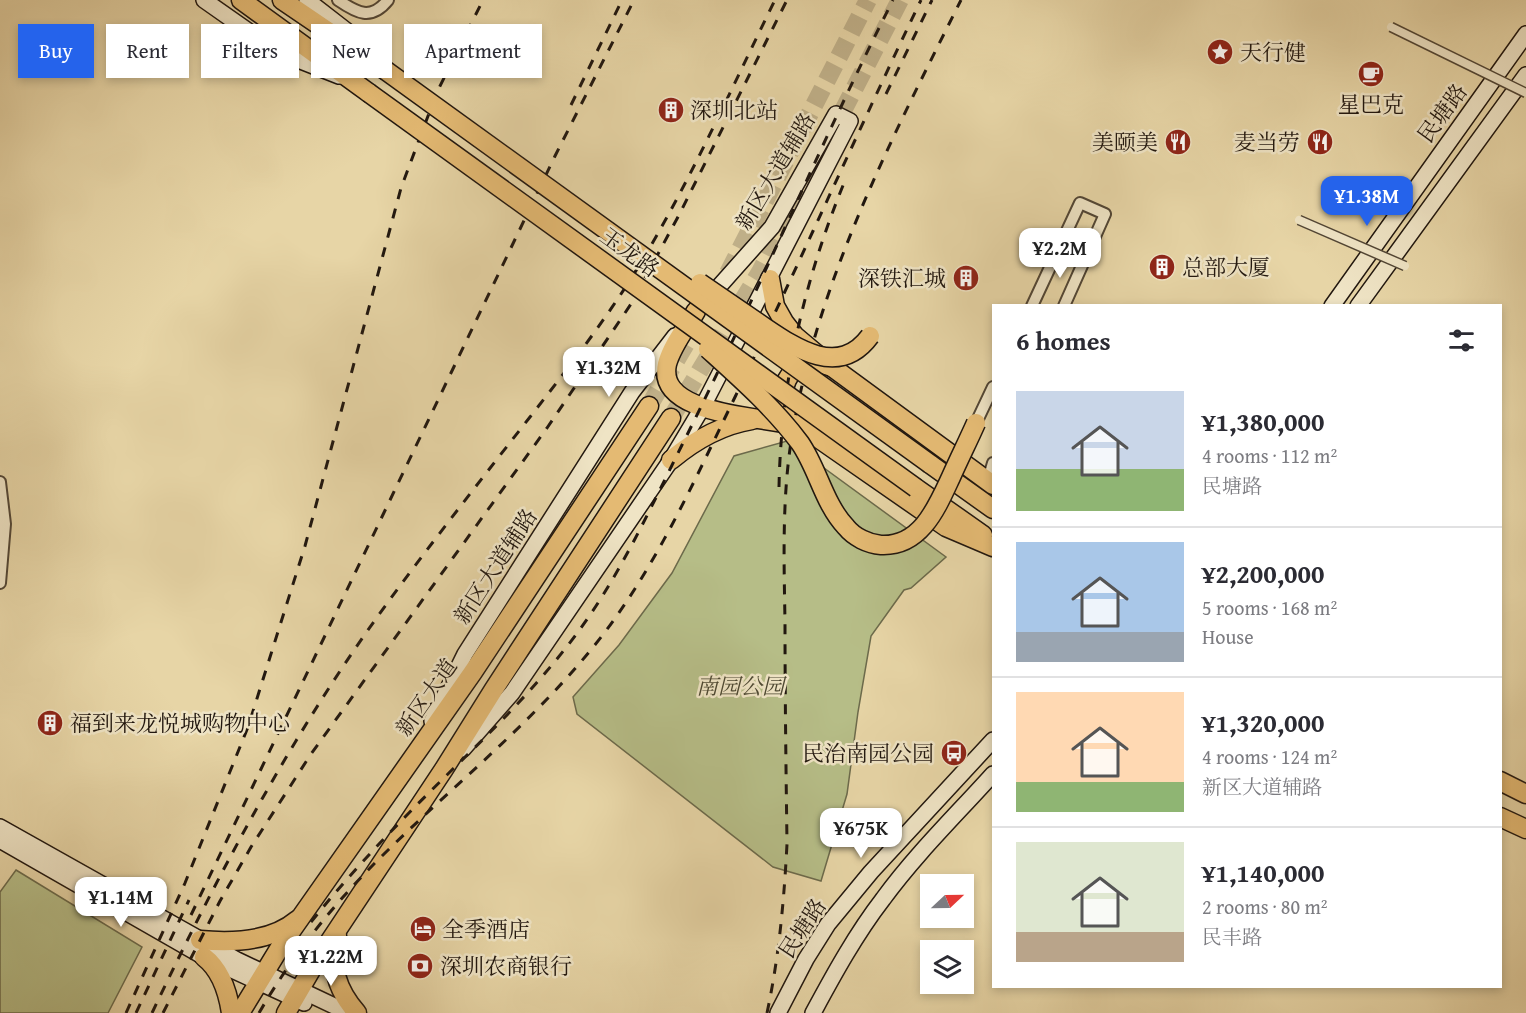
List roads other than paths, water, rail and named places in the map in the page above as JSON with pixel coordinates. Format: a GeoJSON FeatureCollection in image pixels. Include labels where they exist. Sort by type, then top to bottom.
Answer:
{"type":"FeatureCollection","features":[{"type":"Feature","properties":{"kind":"main road"},"geometry":{"type":"LineString","coordinates":[[204,0],[278,52],[362,88]]}},
{"type":"Feature","properties":{"kind":"main road","name":"玉龙路"},"geometry":{"type":"LineString","coordinates":[[241,0],[992,541]]}},
{"type":"Feature","properties":{"kind":"main road","name":"玉龙路"},"geometry":{"type":"LineString","coordinates":[[282,0],[317,24]]}},
{"type":"Feature","properties":{"kind":"main road"},"geometry":{"type":"LineString","coordinates":[[306,0],[337,24]]}},
{"type":"Feature","properties":{"kind":"main road","name":"民塘路"},"geometry":{"type":"LineString","coordinates":[[1333,304],[1526,34]]}},
{"type":"Feature","properties":{"kind":"main road","name":"民塘路"},"geometry":{"type":"LineString","coordinates":[[1359,304],[1526,75]]}},
{"type":"Feature","properties":{"kind":"main road","name":"玉龙路"},"geometry":{"type":"LineString","coordinates":[[392,76],[992,508]]}},
{"type":"Feature","properties":{"kind":"main road","name":"新区大道辅路"},"geometry":{"type":"LineString","coordinates":[[418,750],[465,654],[632,392],[696,311],[772,227],[836,114],[850,121],[702,408],[671,460],[512,693],[444,769]]}},
{"type":"Feature","properties":{"kind":"main road"},"geometry":{"type":"LineString","coordinates":[[540,182],[615,225],[787,342],[807,353],[838,357],[858,348],[870,336]]}},
{"type":"Feature","properties":{"kind":"main road"},"geometry":{"type":"LineString","coordinates":[[612,269],[697,340],[754,392],[802,447],[834,510],[846,527],[854,535],[871,543],[879,545],[896,543],[912,536],[925,525],[936,509],[976,423]]}},
{"type":"Feature","properties":{"kind":"main road"},"geometry":{"type":"LineString","coordinates":[[770,279],[775,306],[784,322],[802,342],[832,367],[991,476]]}},
{"type":"Feature","properties":{"kind":"main road"},"geometry":{"type":"LineString","coordinates":[[696,311],[671,353],[666,371],[672,390],[680,398],[702,408],[802,427]]}},
{"type":"Feature","properties":{"kind":"main road"},"geometry":{"type":"LineString","coordinates":[[832,367],[824,364],[806,364],[791,374],[786,381],[783,399],[789,416],[946,527],[992,547]]}},
{"type":"Feature","properties":{"kind":"main road","name":"新区大道"},"geometry":{"type":"LineString","coordinates":[[240,1013],[303,915],[473,672],[650,406]]}},
{"type":"Feature","properties":{"kind":"main road"},"geometry":{"type":"LineString","coordinates":[[293,1001],[338,928],[444,769],[671,418]]}},
{"type":"Feature","properties":{"kind":"main road"},"geometry":{"type":"LineString","coordinates":[[671,460],[687,446],[714,431],[737,423],[763,419]]}},
{"type":"Feature","properties":{"kind":"main road","name":"民塘路"},"geometry":{"type":"LineString","coordinates":[[778,1013],[828,924],[871,872],[992,741]]}},
{"type":"Feature","properties":{"kind":"main road"},"geometry":{"type":"LineString","coordinates":[[813,1013],[853,943],[882,900],[907,868],[992,775]]}},
{"type":"Feature","properties":{"kind":"main road"},"geometry":{"type":"LineString","coordinates":[[1502,783],[1526,794]]}},
{"type":"Feature","properties":{"kind":"main road"},"geometry":{"type":"LineString","coordinates":[[1502,818],[1526,829]]}},
{"type":"Feature","properties":{"kind":"main road"},"geometry":{"type":"LineString","coordinates":[[0,826],[202,948],[218,972],[231,1013]]}},
{"type":"Feature","properties":{"kind":"main road"},"geometry":{"type":"LineString","coordinates":[[0,840],[261,978],[293,1001],[326,1013]]}},
{"type":"Feature","properties":{"kind":"main road"},"geometry":{"type":"LineString","coordinates":[[202,948],[282,930],[303,915]]}},
{"type":"Feature","properties":{"kind":"main road"},"geometry":{"type":"LineString","coordinates":[[338,928],[333,949],[334,969],[342,993],[357,1013]]}},
{"type":"Feature","properties":{"kind":"main road"},"geometry":{"type":"LineString","coordinates":[[293,1001],[349,1013]]}},
{"type":"Feature","properties":{"kind":"street"},"geometry":{"type":"LineString","coordinates":[[338,0],[361,13],[373,13],[388,0]]}},
{"type":"Feature","properties":{"kind":"street"},"geometry":{"type":"LineString","coordinates":[[1391,27],[1526,93]]}},
{"type":"Feature","properties":{"kind":"street"},"geometry":{"type":"LineString","coordinates":[[1033,304],[1080,203],[1105,214],[1065,304]]}},
{"type":"Feature","properties":{"kind":"street"},"geometry":{"type":"LineString","coordinates":[[1299,220],[1405,266]]}},
{"type":"Feature","properties":{"kind":"street"},"geometry":{"type":"LineString","coordinates":[[976,423],[992,389]]}},
{"type":"Feature","properties":{"kind":"street"},"geometry":{"type":"LineString","coordinates":[[0,482],[5,524],[0,583]]}},
{"type":"Feature","properties":{"kind":"tunnel"},"geometry":{"type":"LineString","coordinates":[[728,273],[868,0]]}},
{"type":"Feature","properties":{"kind":"tunnel"},"geometry":{"type":"LineString","coordinates":[[671,418],[760,272],[900,0]]}},
{"type":"Feature","properties":{"kind":"tunnel"},"geometry":{"type":"LineString","coordinates":[[649,406],[700,320]]}},
{"type":"Feature","properties":{"kind":"railway"},"geometry":{"type":"LineString","coordinates":[[126,1013],[185,883],[248,727],[305,546],[401,188],[437,92],[483,0]]}},
{"type":"Feature","properties":{"kind":"railway"},"geometry":{"type":"LineString","coordinates":[[571,105],[622,0]]}},
{"type":"Feature","properties":{"kind":"railway"},"geometry":{"type":"LineString","coordinates":[[191,915],[555,156],[634,0]]}},
{"type":"Feature","properties":{"kind":"railway"},"geometry":{"type":"LineString","coordinates":[[152,1013],[233,852],[323,697],[391,598],[569,366],[632,277],[671,210],[775,0]]}},
{"type":"Feature","properties":{"kind":"railway"},"geometry":{"type":"LineString","coordinates":[[163,1013],[220,901],[251,847],[311,754],[547,428],[631,304],[679,215],[787,0]]}},
{"type":"Feature","properties":{"kind":"railway"},"geometry":{"type":"LineString","coordinates":[[311,922],[380,843],[526,695],[575,636],[603,595],[639,532],[709,390],[839,110],[893,0]]}},
{"type":"Feature","properties":{"kind":"railway"},"geometry":{"type":"LineString","coordinates":[[259,1013],[301,949],[349,890],[412,827],[527,720],[580,663],[625,604],[660,547],[706,456],[921,0]]}},
{"type":"Feature","properties":{"kind":"railway"},"geometry":{"type":"LineString","coordinates":[[886,94],[932,0]]}},
{"type":"Feature","properties":{"kind":"railway"},"geometry":{"type":"LineString","coordinates":[[767,1013],[780,929],[787,844],[784,532],[791,442],[818,326],[837,270],[883,160],[961,0]]}},
{"type":"Feature","properties":{"kind":"railway"},"geometry":{"type":"LineString","coordinates":[[779,487],[784,409],[797,332],[817,257],[844,183]]}},
{"type":"Feature","properties":{"kind":"railway"},"geometry":{"type":"LineString","coordinates":[[136,1013],[189,900]]}},
{"type":"Feature","properties":{"kind":"place","name":"天行健"},"geometry":{"type":"Point","coordinates":[1220,52]}},
{"type":"Feature","properties":{"kind":"place","name":"星巴克"},"geometry":{"type":"Point","coordinates":[1371,74]}},
{"type":"Feature","properties":{"kind":"place","name":"深圳北站"},"geometry":{"type":"Point","coordinates":[671,110]}},
{"type":"Feature","properties":{"kind":"place","name":"美颐美"},"geometry":{"type":"Point","coordinates":[1178,142]}},
{"type":"Feature","properties":{"kind":"place","name":"麦当劳"},"geometry":{"type":"Point","coordinates":[1320,142]}},
{"type":"Feature","properties":{"kind":"place","name":"总部大厦"},"geometry":{"type":"Point","coordinates":[1162,267]}},
{"type":"Feature","properties":{"kind":"place","name":"深铁汇城"},"geometry":{"type":"Point","coordinates":[966,278]}},
{"type":"Feature","properties":{"kind":"place","name":"福到来龙悦城购物中心"},"geometry":{"type":"Point","coordinates":[50,723]}},
{"type":"Feature","properties":{"kind":"place","name":"民治南园公园"},"geometry":{"type":"Point","coordinates":[954,753]}},
{"type":"Feature","properties":{"kind":"place","name":"全季酒店"},"geometry":{"type":"Point","coordinates":[423,929]}},
{"type":"Feature","properties":{"kind":"place","name":"深圳农商银行"},"geometry":{"type":"Point","coordinates":[420,966]}},
{"type":"Feature","properties":{"kind":"park label","name":"南园公园"},"geometry":{"type":"Point","coordinates":[740,686]}}]}
